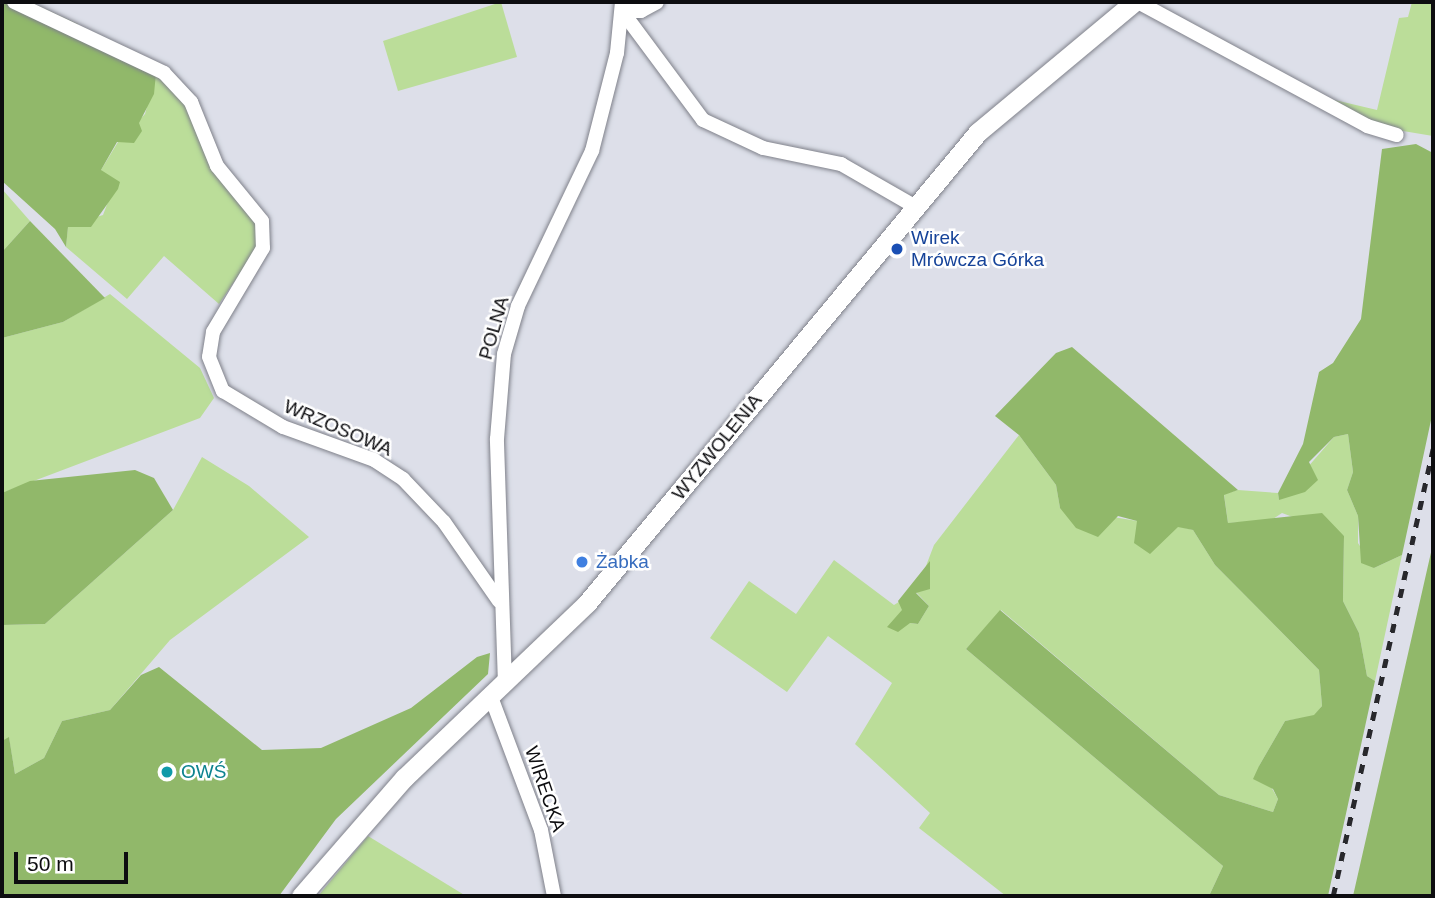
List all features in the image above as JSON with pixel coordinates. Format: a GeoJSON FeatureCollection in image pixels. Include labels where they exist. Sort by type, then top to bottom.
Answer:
{"type":"FeatureCollection","features":[{"type":"Feature","properties":{"kind":"street","name":"WRZOSOWA"},"geometry":{"type":"LineString","coordinates":[[14,2],[164,73],[191,102],[217,166],[262,221],[263,248],[213,332],[209,357],[223,391],[283,427],[374,460],[404,480],[444,522],[499,601]]}},
{"type":"Feature","properties":{"kind":"street"},"geometry":{"type":"LineString","coordinates":[[622,6],[641,10],[657,2]]}},
{"type":"Feature","properties":{"kind":"street"},"geometry":{"type":"LineString","coordinates":[[1136,2],[1367,126],[1397,135]]}},
{"type":"Feature","properties":{"kind":"street","name":"WYZWOLENIA"},"geometry":{"type":"LineString","coordinates":[[301,896],[386,797],[498,691],[633,550],[914,206],[1003,107],[1136,2]]}},
{"type":"Feature","properties":{"kind":"street","name":"POLNA"},"geometry":{"type":"LineString","coordinates":[[498,691],[497,439],[504,354],[519,306],[592,151],[617,53],[622,6]]}},
{"type":"Feature","properties":{"kind":"street"},"geometry":{"type":"LineString","coordinates":[[622,6],[703,120],[763,149],[841,164],[914,206]]}},
{"type":"Feature","properties":{"kind":"street","name":"WIRECKA"},"geometry":{"type":"LineString","coordinates":[[498,691],[541,830],[554,896]]}},
{"type":"Feature","properties":{"kind":"green space"},"geometry":{"type":"Polygon","coordinates":[[[2,2],[30,2],[78,24],[75,36],[156,73],[154,94],[139,123],[142,131],[134,143],[117,142],[101,170],[120,182],[118,189],[91,227],[68,227],[66,247],[55,229],[2,181],[2,2]]]}},
{"type":"Feature","properties":{"kind":"green space"},"geometry":{"type":"Polygon","coordinates":[[[501,2],[517,57],[398,91],[383,41],[501,2]]]}},
{"type":"Feature","properties":{"kind":"green space"},"geometry":{"type":"Polygon","coordinates":[[[1412,2],[1433,2],[1433,136],[1385,128],[1322,97],[1377,110],[1399,18],[1408,17],[1412,2]]]}},
{"type":"Feature","properties":{"kind":"green space"},"geometry":{"type":"Polygon","coordinates":[[[156,73],[189,109],[212,169],[257,219],[260,237],[253,254],[219,304],[164,256],[127,299],[66,247],[68,226],[103,215],[111,194],[101,170],[118,142],[145,114],[156,73]]]}},
{"type":"Feature","properties":{"kind":"green space"},"geometry":{"type":"Polygon","coordinates":[[[1416,144],[1433,153],[1433,411],[1402,555],[1374,568],[1361,563],[1358,516],[1347,490],[1353,472],[1348,434],[1334,437],[1309,462],[1318,480],[1305,492],[1279,500],[1278,493],[1303,444],[1319,372],[1333,363],[1361,319],[1382,149],[1416,144]]]}},
{"type":"Feature","properties":{"kind":"green space"},"geometry":{"type":"Polygon","coordinates":[[[2,189],[30,221],[2,252],[2,189]]]}},
{"type":"Feature","properties":{"kind":"green space"},"geometry":{"type":"Polygon","coordinates":[[[30,221],[105,298],[63,322],[2,338],[2,252],[30,221]]]}},
{"type":"Feature","properties":{"kind":"green space"},"geometry":{"type":"Polygon","coordinates":[[[110,294],[200,368],[214,398],[200,418],[2,493],[2,338],[63,322],[110,294]]]}},
{"type":"Feature","properties":{"kind":"green space"},"geometry":{"type":"Polygon","coordinates":[[[1072,347],[1238,490],[1224,495],[1228,523],[1322,513],[1344,536],[1343,601],[1359,633],[1367,676],[1375,681],[1328,896],[1209,896],[1223,866],[966,649],[1000,610],[1219,795],[1273,812],[1278,799],[1273,789],[1253,779],[1259,766],[1285,721],[1314,715],[1322,706],[1319,670],[1215,565],[1193,530],[1178,527],[1150,554],[1134,543],[1137,521],[1118,516],[1098,537],[1076,528],[1060,508],[1056,485],[1019,435],[995,416],[1056,353],[1072,347]]]}},
{"type":"Feature","properties":{"kind":"green space"},"geometry":{"type":"Polygon","coordinates":[[[1348,434],[1353,472],[1347,490],[1358,516],[1358,543],[1374,568],[1402,555],[1375,681],[1367,676],[1359,633],[1343,601],[1344,536],[1282,513],[1270,521],[1228,523],[1224,494],[1238,490],[1278,493],[1279,500],[1334,437],[1348,434]]]}},
{"type":"Feature","properties":{"kind":"green space"},"geometry":{"type":"Polygon","coordinates":[[[1019,435],[1056,485],[1060,508],[1137,521],[1161,541],[1178,526],[1193,530],[1215,565],[1319,670],[1322,706],[1314,716],[1285,721],[1259,766],[1278,799],[1273,812],[1219,795],[1001,610],[966,649],[1223,866],[1209,896],[1006,896],[919,828],[930,813],[855,744],[892,683],[828,636],[787,692],[710,638],[749,581],[796,614],[834,560],[894,605],[902,600],[910,623],[918,624],[929,606],[916,592],[934,545],[1019,435]]]}},
{"type":"Feature","properties":{"kind":"green space"},"geometry":{"type":"Polygon","coordinates":[[[202,457],[249,486],[309,537],[170,640],[110,710],[62,721],[44,758],[15,774],[9,738],[2,741],[2,625],[45,624],[173,510],[202,457]]]}},
{"type":"Feature","properties":{"kind":"green space"},"geometry":{"type":"Polygon","coordinates":[[[135,470],[154,478],[173,510],[45,624],[2,625],[2,493],[30,481],[135,470]]]}},
{"type":"Feature","properties":{"kind":"green space"},"geometry":{"type":"Polygon","coordinates":[[[1433,542],[1433,896],[1353,896],[1432,548],[1433,542]]]}},
{"type":"Feature","properties":{"kind":"green space"},"geometry":{"type":"Polygon","coordinates":[[[930,561],[930,589],[916,593],[929,606],[918,624],[910,623],[898,632],[887,627],[902,610],[898,601],[930,561]]]}},
{"type":"Feature","properties":{"kind":"green space"},"geometry":{"type":"Polygon","coordinates":[[[490,653],[488,674],[336,819],[279,896],[2,896],[2,741],[9,737],[15,774],[44,758],[62,721],[110,710],[141,675],[159,667],[262,750],[321,748],[411,708],[477,657],[490,653]]]}},
{"type":"Feature","properties":{"kind":"green space"},"geometry":{"type":"Polygon","coordinates":[[[368,836],[466,896],[318,896],[368,836]]]}},
{"type":"Feature","properties":{"kind":"railway"},"geometry":{"type":"LineString","coordinates":[[1333,896],[1433,449]]}},
{"type":"Feature","properties":{"kind":"place","name":"Wirek Mrówcza Górka"},"geometry":{"type":"Point","coordinates":[897,249]}},
{"type":"Feature","properties":{"kind":"place","name":"Żabka"},"geometry":{"type":"Point","coordinates":[582,562]}},
{"type":"Feature","properties":{"kind":"place","name":"OWŚ"},"geometry":{"type":"Point","coordinates":[167,772]}}]}
